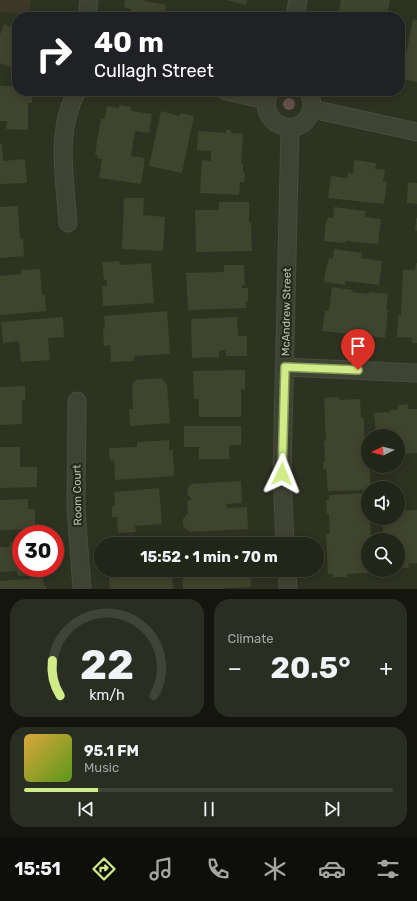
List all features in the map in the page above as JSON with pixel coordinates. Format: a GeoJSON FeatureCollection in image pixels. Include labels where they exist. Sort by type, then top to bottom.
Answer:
{"type":"FeatureCollection","features":[{"type":"Feature","properties":{"kind":"street"},"geometry":{"type":"LineString","coordinates":[[88,12],[89,0]]}},
{"type":"Feature","properties":{"kind":"street"},"geometry":{"type":"LineString","coordinates":[[296,12],[298,0]]}},
{"type":"Feature","properties":{"kind":"street"},"geometry":{"type":"LineString","coordinates":[[68,223],[63,139],[67,116],[75,96]]}},
{"type":"Feature","properties":{"kind":"street"},"geometry":{"type":"LineString","coordinates":[[268,96],[268,113],[272,119],[276,124],[290,127],[297,126],[304,122],[309,116],[312,109],[310,96]]}},
{"type":"Feature","properties":{"kind":"street"},"geometry":{"type":"LineString","coordinates":[[312,109],[417,132]]}},
{"type":"Feature","properties":{"kind":"street","name":"McAndrew Street"},"geometry":{"type":"LineString","coordinates":[[285,537],[282,474],[290,127]]}},
{"type":"Feature","properties":{"kind":"street"},"geometry":{"type":"LineString","coordinates":[[285,367],[417,373]]}},
{"type":"Feature","properties":{"kind":"street","name":"Room Court"},"geometry":{"type":"LineString","coordinates":[[77,401],[76,508],[82,589]]}},
{"type":"Feature","properties":{"kind":"street"},"geometry":{"type":"LineString","coordinates":[[287,577],[288,589]]}},
{"type":"Feature","properties":{"kind":"shaded area"},"geometry":{"type":"Polygon","coordinates":[[[0,0],[31,0],[29,12],[12,12],[12,13],[0,12],[0,0]]]}},
{"type":"Feature","properties":{"kind":"building"},"geometry":{"type":"Polygon","coordinates":[[[125,0],[144,0],[166,5],[165,12],[131,12],[131,9],[124,7],[125,0]]]}},
{"type":"Feature","properties":{"kind":"building"},"geometry":{"type":"Polygon","coordinates":[[[227,0],[247,0],[246,5],[227,0]]]}},
{"type":"Feature","properties":{"kind":"building"},"geometry":{"type":"Polygon","coordinates":[[[341,0],[390,0],[388,12],[339,12],[341,0]]]}},
{"type":"Feature","properties":{"kind":"building"},"geometry":{"type":"Polygon","coordinates":[[[413,19],[417,20],[417,82],[405,80],[405,59],[413,19]]]}},
{"type":"Feature","properties":{"kind":"building"},"geometry":{"type":"Polygon","coordinates":[[[4,24],[12,27],[12,68],[0,63],[0,35],[4,24]]]}},
{"type":"Feature","properties":{"kind":"building"},"geometry":{"type":"Polygon","coordinates":[[[0,86],[12,86],[12,96],[33,96],[32,103],[28,103],[28,130],[6,129],[7,121],[0,121],[0,86]]]}},
{"type":"Feature","properties":{"kind":"building"},"geometry":{"type":"Polygon","coordinates":[[[119,105],[131,107],[131,111],[152,114],[149,133],[135,131],[131,156],[145,158],[141,184],[99,178],[102,159],[97,158],[98,155],[95,154],[101,118],[105,119],[107,106],[119,108],[119,105]]]}},
{"type":"Feature","properties":{"kind":"building"},"geometry":{"type":"Polygon","coordinates":[[[161,111],[179,116],[180,113],[194,116],[182,173],[149,166],[161,111]]]}},
{"type":"Feature","properties":{"kind":"building"},"geometry":{"type":"Polygon","coordinates":[[[226,130],[231,130],[231,133],[243,134],[241,164],[243,164],[243,173],[245,173],[244,182],[240,182],[239,195],[200,193],[202,160],[211,161],[211,151],[197,150],[198,131],[226,133],[226,130]]]}},
{"type":"Feature","properties":{"kind":"building"},"geometry":{"type":"Polygon","coordinates":[[[0,144],[2,144],[3,161],[25,159],[27,183],[0,184],[0,144]]]}},
{"type":"Feature","properties":{"kind":"building"},"geometry":{"type":"Polygon","coordinates":[[[354,160],[376,163],[375,169],[385,170],[383,182],[387,182],[384,204],[328,198],[331,176],[347,178],[348,173],[353,174],[354,160]]]}},
{"type":"Feature","properties":{"kind":"building"},"geometry":{"type":"Polygon","coordinates":[[[408,182],[417,183],[417,204],[407,203],[408,182]]]}},
{"type":"Feature","properties":{"kind":"building"},"geometry":{"type":"Polygon","coordinates":[[[124,198],[144,198],[143,215],[165,217],[163,251],[122,249],[124,198]]]}},
{"type":"Feature","properties":{"kind":"building"},"geometry":{"type":"Polygon","coordinates":[[[219,202],[249,202],[249,223],[251,222],[252,251],[196,252],[195,210],[219,210],[219,202]]]}},
{"type":"Feature","properties":{"kind":"building"},"geometry":{"type":"Polygon","coordinates":[[[18,206],[20,239],[23,239],[24,256],[0,258],[0,207],[18,206]]]}},
{"type":"Feature","properties":{"kind":"building"},"geometry":{"type":"Polygon","coordinates":[[[334,207],[366,211],[365,217],[381,219],[378,244],[346,241],[345,243],[324,241],[326,222],[328,217],[333,218],[334,207]]]}},
{"type":"Feature","properties":{"kind":"building"},"geometry":{"type":"Polygon","coordinates":[[[417,218],[417,231],[415,230],[417,218]]]}},
{"type":"Feature","properties":{"kind":"building"},"geometry":{"type":"Polygon","coordinates":[[[334,249],[362,253],[361,258],[382,261],[379,285],[345,281],[345,285],[324,282],[327,263],[329,258],[333,259],[334,249]]]}},
{"type":"Feature","properties":{"kind":"building"},"geometry":{"type":"Polygon","coordinates":[[[119,261],[120,265],[151,263],[154,303],[103,306],[102,286],[107,286],[107,280],[104,280],[102,262],[119,261]]]}},
{"type":"Feature","properties":{"kind":"building"},"geometry":{"type":"Polygon","coordinates":[[[416,263],[417,343],[412,343],[412,338],[397,337],[398,315],[401,315],[403,270],[415,270],[416,263]]]}},
{"type":"Feature","properties":{"kind":"building"},"geometry":{"type":"Polygon","coordinates":[[[224,265],[244,265],[245,285],[242,285],[242,288],[248,288],[248,301],[246,302],[246,308],[188,310],[186,273],[224,272],[224,265]]]}},
{"type":"Feature","properties":{"kind":"building"},"geometry":{"type":"Polygon","coordinates":[[[40,269],[42,295],[45,295],[46,311],[0,315],[0,276],[21,274],[21,270],[40,269]]]}},
{"type":"Feature","properties":{"kind":"building"},"geometry":{"type":"Polygon","coordinates":[[[332,287],[352,290],[352,292],[388,294],[385,338],[322,331],[325,311],[329,311],[332,287]]]}},
{"type":"Feature","properties":{"kind":"building"},"geometry":{"type":"Polygon","coordinates":[[[167,311],[170,354],[134,356],[134,361],[111,362],[110,345],[104,346],[104,316],[167,311]]]}},
{"type":"Feature","properties":{"kind":"building"},"geometry":{"type":"Polygon","coordinates":[[[63,317],[64,337],[48,338],[50,360],[21,362],[19,341],[3,343],[1,322],[63,317]]]}},
{"type":"Feature","properties":{"kind":"building"},"geometry":{"type":"Polygon","coordinates":[[[237,317],[238,336],[247,336],[247,356],[226,356],[225,350],[219,351],[219,357],[192,358],[191,319],[237,317]]]}},
{"type":"Feature","properties":{"kind":"building"},"geometry":{"type":"Polygon","coordinates":[[[245,370],[245,390],[241,389],[241,417],[199,417],[199,399],[194,399],[193,371],[245,370]]]}},
{"type":"Feature","properties":{"kind":"building"},"geometry":{"type":"Polygon","coordinates":[[[162,378],[167,385],[170,423],[130,426],[129,409],[133,409],[132,384],[136,380],[162,378]]]}},
{"type":"Feature","properties":{"kind":"building"},"geometry":{"type":"Polygon","coordinates":[[[25,386],[25,400],[22,400],[22,424],[0,425],[0,387],[25,386]]]}},
{"type":"Feature","properties":{"kind":"building"},"geometry":{"type":"Polygon","coordinates":[[[339,397],[340,400],[360,399],[361,418],[364,418],[364,429],[361,429],[361,473],[370,473],[370,481],[361,481],[361,490],[328,491],[326,469],[323,469],[323,462],[325,462],[324,441],[326,441],[324,398],[339,397]]]}},
{"type":"Feature","properties":{"kind":"building"},"geometry":{"type":"Polygon","coordinates":[[[408,404],[409,409],[417,409],[417,453],[405,454],[405,429],[376,429],[374,413],[398,410],[398,405],[408,404]]]}},
{"type":"Feature","properties":{"kind":"building"},"geometry":{"type":"Polygon","coordinates":[[[184,426],[241,426],[241,445],[229,445],[229,459],[199,459],[199,447],[184,447],[184,426]]]}},
{"type":"Feature","properties":{"kind":"building"},"geometry":{"type":"Polygon","coordinates":[[[169,440],[169,450],[173,450],[174,476],[115,480],[114,460],[110,461],[109,448],[137,447],[137,442],[169,440]]]}},
{"type":"Feature","properties":{"kind":"building"},"geometry":{"type":"Polygon","coordinates":[[[0,447],[20,447],[20,467],[37,467],[37,487],[0,488],[0,447]]]}},
{"type":"Feature","properties":{"kind":"building"},"geometry":{"type":"Polygon","coordinates":[[[241,481],[242,503],[226,504],[227,508],[247,507],[248,529],[190,532],[183,526],[183,519],[188,513],[187,501],[191,500],[191,498],[187,495],[188,488],[191,484],[241,481]]]}},
{"type":"Feature","properties":{"kind":"building"},"geometry":{"type":"Polygon","coordinates":[[[159,488],[162,524],[135,526],[136,532],[118,533],[117,517],[112,517],[112,506],[115,506],[114,492],[159,488]]]}},
{"type":"Feature","properties":{"kind":"building"},"geometry":{"type":"Polygon","coordinates":[[[361,493],[361,525],[370,525],[371,533],[361,533],[361,573],[346,574],[347,577],[333,577],[333,574],[328,574],[326,534],[330,534],[329,514],[327,514],[326,500],[329,500],[329,495],[361,493]]]}},
{"type":"Feature","properties":{"kind":"building"},"geometry":{"type":"Polygon","coordinates":[[[28,499],[28,509],[35,509],[35,525],[12,525],[12,530],[0,530],[0,500],[28,499]]]}},
{"type":"Feature","properties":{"kind":"building"},"geometry":{"type":"Polygon","coordinates":[[[417,510],[417,563],[408,564],[409,568],[405,568],[405,533],[383,533],[383,525],[405,525],[405,511],[417,510]]]}},
{"type":"Feature","properties":{"kind":"building"},"geometry":{"type":"Polygon","coordinates":[[[10,542],[12,542],[12,571],[0,572],[0,547],[10,547],[10,542]]]}},
{"type":"Feature","properties":{"kind":"building"},"geometry":{"type":"Polygon","coordinates":[[[109,577],[172,577],[173,589],[110,589],[109,577]]]}},
{"type":"Feature","properties":{"kind":"building"},"geometry":{"type":"Polygon","coordinates":[[[182,577],[250,577],[251,587],[224,589],[183,589],[182,577]]]}},
{"type":"Feature","properties":{"kind":"building"},"geometry":{"type":"Polygon","coordinates":[[[43,578],[44,586],[47,586],[47,589],[0,589],[0,581],[43,578]]]}},
{"type":"Feature","properties":{"kind":"route"},"geometry":{"type":"LineString","coordinates":[[282,474],[285,367],[358,370]]}}]}
